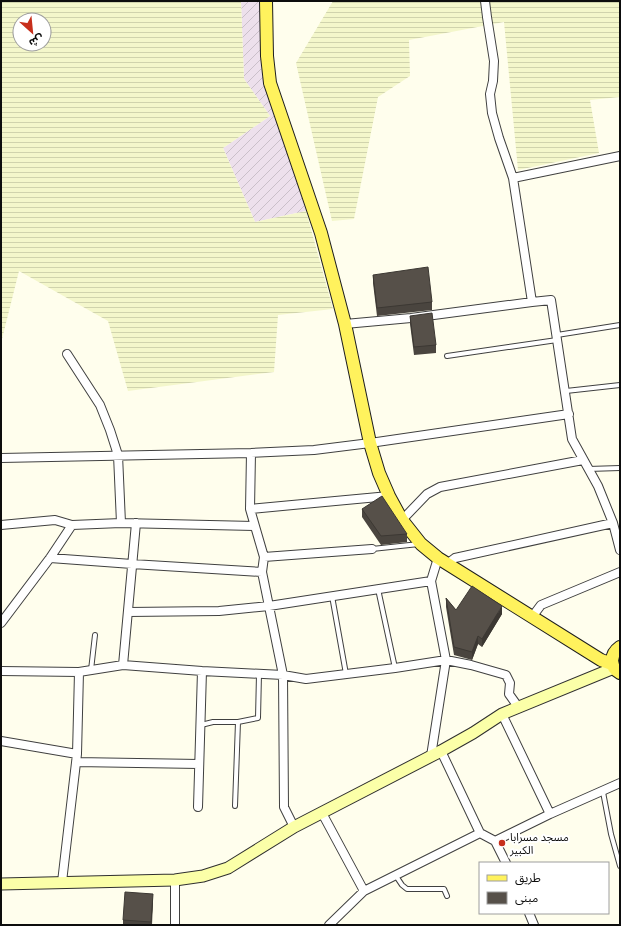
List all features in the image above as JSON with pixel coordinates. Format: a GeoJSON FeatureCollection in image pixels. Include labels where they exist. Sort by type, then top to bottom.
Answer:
{"type":"FeatureCollection","features":[{"type":"Feature","properties":{"kind":"main road"},"geometry":{"type":"LineString","coordinates":[[266,1],[266,56],[270,83],[321,233],[345,324],[370,443],[379,473],[389,496],[402,520],[421,544],[443,561],[615,668]]}},
{"type":"Feature","properties":{"kind":"main road"},"geometry":{"type":"LineString","coordinates":[[615,668],[613,654],[620,647]]}},
{"type":"Feature","properties":{"kind":"street"},"geometry":{"type":"LineString","coordinates":[[485,1],[486,17],[494,61],[493,81],[490,94],[492,113],[513,178],[532,302]]}},
{"type":"Feature","properties":{"kind":"street"},"geometry":{"type":"LineString","coordinates":[[513,178],[620,156]]}},
{"type":"Feature","properties":{"kind":"street"},"geometry":{"type":"LineString","coordinates":[[345,324],[411,318],[551,300],[566,391],[572,440],[598,486],[613,523],[620,550]]}},
{"type":"Feature","properties":{"kind":"street"},"geometry":{"type":"LineString","coordinates":[[67,354],[100,405],[118,455],[121,523]]}},
{"type":"Feature","properties":{"kind":"street"},"geometry":{"type":"LineString","coordinates":[[1,458],[251,453],[314,450],[569,414]]}},
{"type":"Feature","properties":{"kind":"street"},"geometry":{"type":"LineString","coordinates":[[251,453],[250,509],[264,557],[262,572],[283,675],[284,807],[294,827]]}},
{"type":"Feature","properties":{"kind":"street"},"geometry":{"type":"LineString","coordinates":[[402,520],[427,494],[440,486],[583,460]]}},
{"type":"Feature","properties":{"kind":"street"},"geometry":{"type":"LineString","coordinates":[[250,509],[389,496]]}},
{"type":"Feature","properties":{"kind":"street"},"geometry":{"type":"LineString","coordinates":[[1,525],[55,520],[72,525],[121,523],[254,526]]}},
{"type":"Feature","properties":{"kind":"street"},"geometry":{"type":"LineString","coordinates":[[431,756],[446,660],[431,581],[443,561],[613,523]]}},
{"type":"Feature","properties":{"kind":"street"},"geometry":{"type":"LineString","coordinates":[[124,665],[136,524]]}},
{"type":"Feature","properties":{"kind":"street"},"geometry":{"type":"LineString","coordinates":[[1,623],[50,558],[72,525]]}},
{"type":"Feature","properties":{"kind":"street"},"geometry":{"type":"LineString","coordinates":[[264,557],[372,549]]}},
{"type":"Feature","properties":{"kind":"street"},"geometry":{"type":"LineString","coordinates":[[50,558],[262,572]]}},
{"type":"Feature","properties":{"kind":"street"},"geometry":{"type":"LineString","coordinates":[[532,617],[541,605],[620,572]]}},
{"type":"Feature","properties":{"kind":"street"},"geometry":{"type":"LineString","coordinates":[[128,612],[220,611],[269,606],[431,581]]}},
{"type":"Feature","properties":{"kind":"street"},"geometry":{"type":"LineString","coordinates":[[1,671],[79,672],[124,665],[283,675],[306,679],[446,660],[471,665],[506,675],[510,682],[509,694],[519,708]]}},
{"type":"Feature","properties":{"kind":"street"},"geometry":{"type":"LineString","coordinates":[[1,884],[174,880],[203,876],[228,868],[294,827],[442,751],[502,714],[615,668]]}},
{"type":"Feature","properties":{"kind":"street"},"geometry":{"type":"LineString","coordinates":[[198,807],[202,671]]}},
{"type":"Feature","properties":{"kind":"street"},"geometry":{"type":"LineString","coordinates":[[62,882],[76,758],[79,672]]}},
{"type":"Feature","properties":{"kind":"street"},"geometry":{"type":"LineString","coordinates":[[502,714],[550,814]]}},
{"type":"Feature","properties":{"kind":"street"},"geometry":{"type":"LineString","coordinates":[[1,741],[76,758],[199,764]]}},
{"type":"Feature","properties":{"kind":"street"},"geometry":{"type":"LineString","coordinates":[[442,751],[480,833],[495,842],[505,862]]}},
{"type":"Feature","properties":{"kind":"street"},"geometry":{"type":"LineString","coordinates":[[495,842],[550,814],[620,784]]}},
{"type":"Feature","properties":{"kind":"street"},"geometry":{"type":"LineString","coordinates":[[322,813],[364,891]]}},
{"type":"Feature","properties":{"kind":"street"},"geometry":{"type":"LineString","coordinates":[[329,925],[364,891],[480,833]]}},
{"type":"Feature","properties":{"kind":"street"},"geometry":{"type":"LineString","coordinates":[[174,880],[175,925]]}},
{"type":"Feature","properties":{"kind":"street"},"geometry":{"type":"LineString","coordinates":[[529,914],[534,925]]}},
{"type":"Feature","properties":{"kind":"lane"},"geometry":{"type":"LineString","coordinates":[[447,356],[620,325]]}},
{"type":"Feature","properties":{"kind":"lane"},"geometry":{"type":"LineString","coordinates":[[566,391],[620,385]]}},
{"type":"Feature","properties":{"kind":"lane"},"geometry":{"type":"LineString","coordinates":[[588,469],[620,468]]}},
{"type":"Feature","properties":{"kind":"lane"},"geometry":{"type":"LineString","coordinates":[[372,549],[421,544]]}},
{"type":"Feature","properties":{"kind":"lane"},"geometry":{"type":"LineString","coordinates":[[378,589],[395,668]]}},
{"type":"Feature","properties":{"kind":"lane"},"geometry":{"type":"LineString","coordinates":[[332,596],[346,674]]}},
{"type":"Feature","properties":{"kind":"lane"},"geometry":{"type":"LineString","coordinates":[[91,670],[96,635]]}},
{"type":"Feature","properties":{"kind":"lane"},"geometry":{"type":"LineString","coordinates":[[201,724],[213,722],[238,722],[258,718],[259,674]]}},
{"type":"Feature","properties":{"kind":"lane"},"geometry":{"type":"LineString","coordinates":[[235,806],[238,722]]}},
{"type":"Feature","properties":{"kind":"lane"},"geometry":{"type":"LineString","coordinates":[[603,792],[611,834],[620,866]]}},
{"type":"Feature","properties":{"kind":"lane"},"geometry":{"type":"LineString","coordinates":[[396,875],[402,886],[407,889],[444,889],[447,896]]}},
{"type":"Feature","properties":{"kind":"shaded area"},"geometry":{"type":"Polygon","coordinates":[[[237,1],[261,1],[261,69],[306,211],[255,222],[223,148],[270,116],[244,79],[241,2],[237,1]]]}},
{"type":"Feature","properties":{"kind":"green space"},"geometry":{"type":"Polygon","coordinates":[[[1,1],[241,2],[244,79],[270,116],[223,148],[255,222],[306,211],[333,309],[278,315],[274,372],[128,391],[108,321],[19,271],[1,343],[1,1]]]}},
{"type":"Feature","properties":{"kind":"green space"},"geometry":{"type":"Polygon","coordinates":[[[333,1],[620,1],[620,97],[590,100],[599,153],[518,170],[504,22],[409,40],[410,76],[378,97],[354,219],[332,221],[296,63],[333,1]]]}},
{"type":"Feature","properties":{"kind":"building"},"geometry":{"type":"Polygon","coordinates":[[[428,267],[432,302],[377,308],[373,275],[428,267]]]}},
{"type":"Feature","properties":{"kind":"building"},"geometry":{"type":"Polygon","coordinates":[[[432,313],[436,345],[414,347],[410,316],[432,313]]]}},
{"type":"Feature","properties":{"kind":"building"},"geometry":{"type":"Polygon","coordinates":[[[382,496],[407,534],[381,536],[362,509],[382,496]]]}},
{"type":"Feature","properties":{"kind":"building"},"geometry":{"type":"Polygon","coordinates":[[[472,586],[502,606],[482,639],[478,636],[472,652],[454,647],[446,598],[456,610],[472,586]]]}},
{"type":"Feature","properties":{"kind":"building"},"geometry":{"type":"Polygon","coordinates":[[[125,892],[153,894],[151,922],[123,920],[125,892]]]}},
{"type":"Feature","properties":{"kind":"place","name":"مسجد مسرابا الكبير"},"geometry":{"type":"Point","coordinates":[502,843]}}]}
